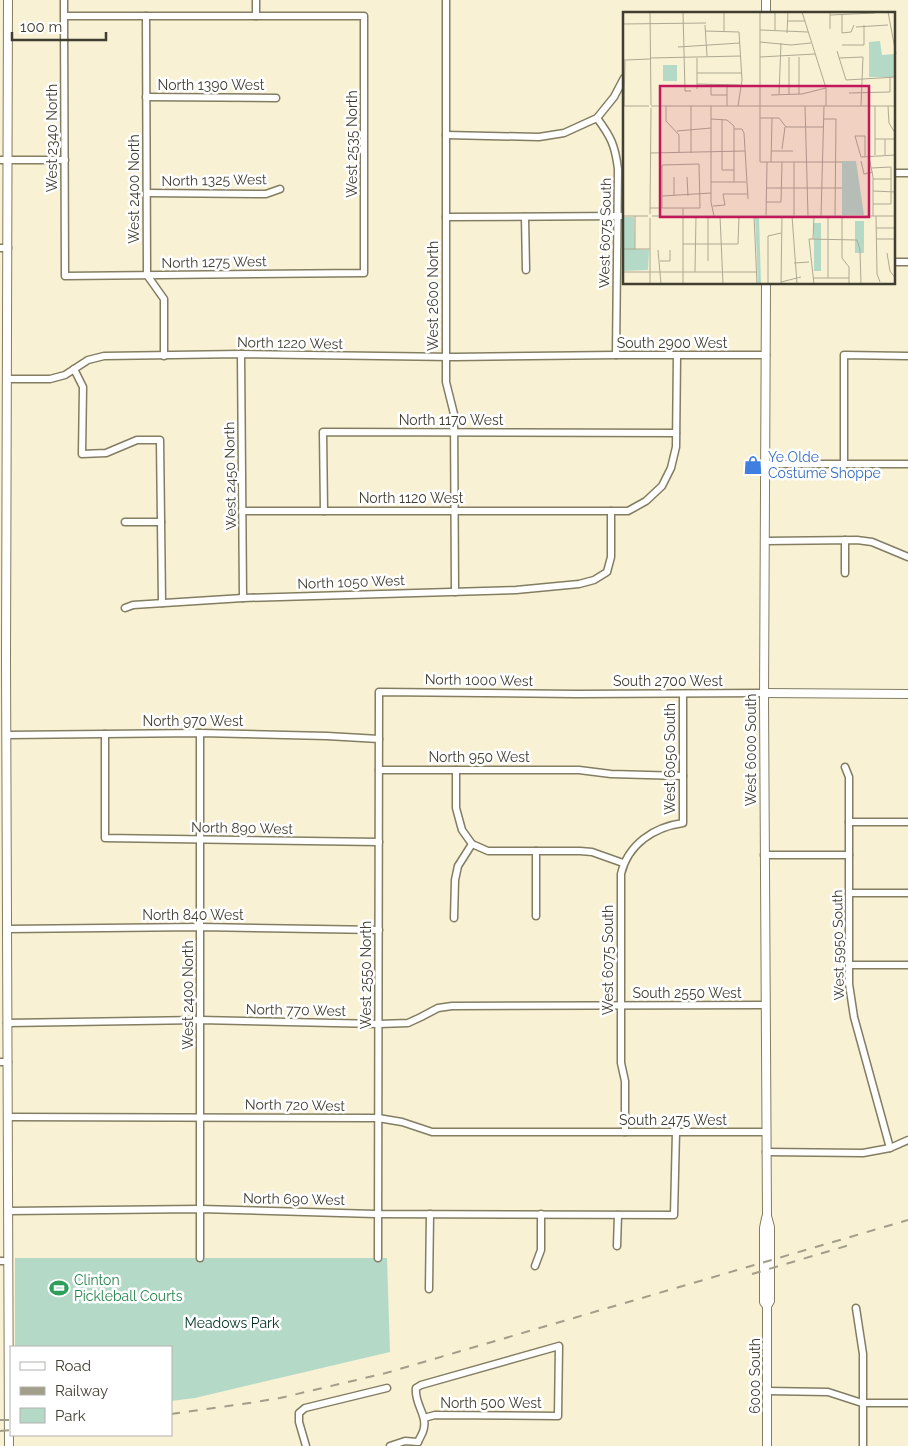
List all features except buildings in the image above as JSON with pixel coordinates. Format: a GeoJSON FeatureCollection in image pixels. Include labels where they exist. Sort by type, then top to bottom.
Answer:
{"type":"FeatureCollection","features":[{"type":"Feature","properties":{"kind":"street"},"geometry":{"type":"LineString","coordinates":[[8,0],[4,160],[4,335],[7,379],[4,420],[3,545],[3,652],[7,734],[3,843],[4,914],[7,929],[7,1023],[4,1062],[8,1117],[4,1158],[8,1211],[4,1260],[8,1446]]}},
{"type":"Feature","properties":{"kind":"street","name":"West 2340 North"},"geometry":{"type":"LineString","coordinates":[[64,0],[65,276]]}},
{"type":"Feature","properties":{"kind":"street"},"geometry":{"type":"LineString","coordinates":[[64,16],[256,16],[256,0]]}},
{"type":"Feature","properties":{"kind":"street","name":"West 2600 North"},"geometry":{"type":"LineString","coordinates":[[446,0],[446,382],[454,414],[455,592]]}},
{"type":"Feature","properties":{"kind":"street","name":"West 2400 North"},"geometry":{"type":"LineString","coordinates":[[146,16],[147,275]]}},
{"type":"Feature","properties":{"kind":"street","name":"West 2535 North"},"geometry":{"type":"LineString","coordinates":[[256,16],[364,16],[364,273]]}},
{"type":"Feature","properties":{"kind":"street"},"geometry":{"type":"LineString","coordinates":[[446,135],[539,137],[564,133],[597,118],[614,96],[623,80]]}},
{"type":"Feature","properties":{"kind":"street","name":"North 1390 West"},"geometry":{"type":"LineString","coordinates":[[146,97],[276,98]]}},
{"type":"Feature","properties":{"kind":"street","name":"West 6075 South"},"geometry":{"type":"LineString","coordinates":[[597,118],[610,136],[616,150],[618,169],[621,216],[616,355]]}},
{"type":"Feature","properties":{"kind":"street"},"geometry":{"type":"LineString","coordinates":[[4,160],[65,160]]}},
{"type":"Feature","properties":{"kind":"street","name":"North 1325 West"},"geometry":{"type":"LineString","coordinates":[[147,194],[266,194],[280,189]]}},
{"type":"Feature","properties":{"kind":"street"},"geometry":{"type":"LineString","coordinates":[[446,217],[621,216]]}},
{"type":"Feature","properties":{"kind":"street"},"geometry":{"type":"LineString","coordinates":[[525,217],[526,270]]}},
{"type":"Feature","properties":{"kind":"street","name":"North 1275 West"},"geometry":{"type":"LineString","coordinates":[[65,276],[364,273]]}},
{"type":"Feature","properties":{"kind":"street"},"geometry":{"type":"LineString","coordinates":[[147,275],[164,299],[164,356]]}},
{"type":"Feature","properties":{"kind":"street","name":"West 6000 South"},"geometry":{"type":"LineString","coordinates":[[766,285],[764,855],[767,1216],[770,1227],[767,1258]]}},
{"type":"Feature","properties":{"kind":"street","name":"North 1220 West"},"geometry":{"type":"LineString","coordinates":[[7,379],[50,380],[65,375],[88,360],[104,356],[241,354],[446,358],[579,357]]}},
{"type":"Feature","properties":{"kind":"street","name":"West 2450 North"},"geometry":{"type":"LineString","coordinates":[[241,354],[243,598]]}},
{"type":"Feature","properties":{"kind":"street","name":"South 2900 West"},"geometry":{"type":"LineString","coordinates":[[579,357],[616,355],[766,355]]}},
{"type":"Feature","properties":{"kind":"street"},"geometry":{"type":"LineString","coordinates":[[676,433],[677,355]]}},
{"type":"Feature","properties":{"kind":"street"},"geometry":{"type":"LineString","coordinates":[[844,464],[844,355],[908,356]]}},
{"type":"Feature","properties":{"kind":"street"},"geometry":{"type":"LineString","coordinates":[[74,370],[83,387],[82,454],[106,453],[137,440],[160,440],[162,603]]}},
{"type":"Feature","properties":{"kind":"street","name":"North 1170 West"},"geometry":{"type":"LineString","coordinates":[[324,511],[323,432],[676,433]]}},
{"type":"Feature","properties":{"kind":"street","name":"North 1120 West"},"geometry":{"type":"LineString","coordinates":[[242,511],[628,511],[646,501],[662,486],[671,468],[676,447],[676,433]]}},
{"type":"Feature","properties":{"kind":"street"},"geometry":{"type":"LineString","coordinates":[[766,464],[908,464]]}},
{"type":"Feature","properties":{"kind":"street","name":"North 1050 West"},"geometry":{"type":"LineString","coordinates":[[125,608],[134,605],[243,598],[516,590],[579,584],[594,580],[607,572],[611,557],[611,511]]}},
{"type":"Feature","properties":{"kind":"street"},"geometry":{"type":"LineString","coordinates":[[125,522],[161,522]]}},
{"type":"Feature","properties":{"kind":"street"},"geometry":{"type":"LineString","coordinates":[[845,540],[845,573]]}},
{"type":"Feature","properties":{"kind":"street"},"geometry":{"type":"LineString","coordinates":[[765,541],[845,540],[872,542],[908,557]]}},
{"type":"Feature","properties":{"kind":"street","name":"North 1000 West"},"geometry":{"type":"LineString","coordinates":[[380,692],[577,694]]}},
{"type":"Feature","properties":{"kind":"street","name":"West 2550 North"},"geometry":{"type":"LineString","coordinates":[[378,1258],[380,692]]}},
{"type":"Feature","properties":{"kind":"street","name":"South 2700 West"},"geometry":{"type":"LineString","coordinates":[[577,694],[908,694]]}},
{"type":"Feature","properties":{"kind":"street","name":"West 6050 South"},"geometry":{"type":"LineString","coordinates":[[682,694],[683,823]]}},
{"type":"Feature","properties":{"kind":"street","name":"West 2400 North"},"geometry":{"type":"LineString","coordinates":[[200,733],[200,1258]]}},
{"type":"Feature","properties":{"kind":"street","name":"North 970 West"},"geometry":{"type":"LineString","coordinates":[[7,734],[200,733],[379,739]]}},
{"type":"Feature","properties":{"kind":"street","name":"North 890 West"},"geometry":{"type":"LineString","coordinates":[[105,734],[105,838],[379,842]]}},
{"type":"Feature","properties":{"kind":"street","name":"West 5950 South"},"geometry":{"type":"LineString","coordinates":[[846,767],[849,777],[849,984],[854,1017],[890,1148]]}},
{"type":"Feature","properties":{"kind":"street","name":"North 950 West"},"geometry":{"type":"LineString","coordinates":[[379,770],[579,770],[611,774],[683,776]]}},
{"type":"Feature","properties":{"kind":"street"},"geometry":{"type":"LineString","coordinates":[[456,770],[456,808],[462,830],[472,844],[488,851],[592,852],[623,863]]}},
{"type":"Feature","properties":{"kind":"street"},"geometry":{"type":"LineString","coordinates":[[849,822],[908,822]]}},
{"type":"Feature","properties":{"kind":"street","name":"West 6075 South"},"geometry":{"type":"LineString","coordinates":[[625,1132],[625,1080],[621,1063],[620,874],[623,863],[638,841],[670,825],[683,823]]}},
{"type":"Feature","properties":{"kind":"street"},"geometry":{"type":"LineString","coordinates":[[454,918],[455,880],[458,866],[472,844]]}},
{"type":"Feature","properties":{"kind":"street"},"geometry":{"type":"LineString","coordinates":[[536,851],[536,916]]}},
{"type":"Feature","properties":{"kind":"street"},"geometry":{"type":"LineString","coordinates":[[764,855],[849,854]]}},
{"type":"Feature","properties":{"kind":"street"},"geometry":{"type":"LineString","coordinates":[[849,893],[908,893]]}},
{"type":"Feature","properties":{"kind":"street","name":"North 840 West"},"geometry":{"type":"LineString","coordinates":[[7,929],[200,927],[379,930]]}},
{"type":"Feature","properties":{"kind":"street"},"geometry":{"type":"LineString","coordinates":[[849,965],[908,965]]}},
{"type":"Feature","properties":{"kind":"street","name":"South 2550 West"},"geometry":{"type":"LineString","coordinates":[[580,1005],[765,1005]]}},
{"type":"Feature","properties":{"kind":"street","name":"North 770 West"},"geometry":{"type":"LineString","coordinates":[[7,1023],[200,1020],[379,1024],[408,1022],[421,1018],[438,1008],[452,1006],[580,1005]]}},
{"type":"Feature","properties":{"kind":"street","name":"North 720 West"},"geometry":{"type":"LineString","coordinates":[[8,1117],[378,1118],[402,1122],[432,1132],[580,1132]]}},
{"type":"Feature","properties":{"kind":"street","name":"South 2475 West"},"geometry":{"type":"LineString","coordinates":[[580,1132],[766,1132]]}},
{"type":"Feature","properties":{"kind":"street","name":"North 690 West"},"geometry":{"type":"LineString","coordinates":[[8,1211],[200,1209],[378,1214],[674,1215],[676,1132]]}},
{"type":"Feature","properties":{"kind":"street"},"geometry":{"type":"LineString","coordinates":[[766,1152],[863,1153],[890,1148],[908,1140]]}},
{"type":"Feature","properties":{"kind":"street"},"geometry":{"type":"LineString","coordinates":[[430,1214],[430,1289]]}},
{"type":"Feature","properties":{"kind":"street"},"geometry":{"type":"LineString","coordinates":[[535,1266],[541,1250],[541,1214]]}},
{"type":"Feature","properties":{"kind":"street"},"geometry":{"type":"LineString","coordinates":[[617,1246],[618,1215]]}},
{"type":"Feature","properties":{"kind":"street","name":"6000 South"},"geometry":{"type":"LineString","coordinates":[[767,1258],[770,1302],[767,1306],[768,1446]]}},
{"type":"Feature","properties":{"kind":"street"},"geometry":{"type":"LineString","coordinates":[[856,1308],[863,1354],[863,1446]]}},
{"type":"Feature","properties":{"kind":"street","name":"North 500 West"},"geometry":{"type":"LineString","coordinates":[[559,1346],[558,1416],[435,1415],[424,1418],[416,1394],[416,1388],[421,1384],[559,1346]]}},
{"type":"Feature","properties":{"kind":"street"},"geometry":{"type":"LineString","coordinates":[[306,1446],[299,1422],[299,1413],[306,1408],[387,1388]]}},
{"type":"Feature","properties":{"kind":"street"},"geometry":{"type":"LineString","coordinates":[[767,1391],[828,1392],[862,1403],[908,1403]]}},
{"type":"Feature","properties":{"kind":"street"},"geometry":{"type":"LineString","coordinates":[[390,1446],[405,1441],[418,1444],[425,1427],[424,1418]]}},
{"type":"Feature","properties":{"kind":"green space","name":"Meadows Park"},"geometry":{"type":"Polygon","coordinates":[[[15,1258],[387,1258],[390,1352],[195,1398],[172,1401],[172,1346],[15,1346],[15,1258]]]}},
{"type":"Feature","properties":{"kind":"railway"},"geometry":{"type":"LineString","coordinates":[[172,1414],[280,1398],[386,1373],[908,1220]]}},
{"type":"Feature","properties":{"kind":"railway"},"geometry":{"type":"LineString","coordinates":[[752,1274],[853,1244]]}},
{"type":"Feature","properties":{"kind":"railway"},"geometry":{"type":"LineString","coordinates":[[0,1420],[10,1420]]}},
{"type":"Feature","properties":{"kind":"railway"},"geometry":{"type":"LineString","coordinates":[[0,1431],[10,1430]]}},
{"type":"Feature","properties":{"kind":"place","name":"Ye Olde Costume Shoppe"},"geometry":{"type":"Point","coordinates":[753,465]}},
{"type":"Feature","properties":{"kind":"place","name":"Clinton Pickleball Courts"},"geometry":{"type":"Point","coordinates":[59,1288]}}]}
